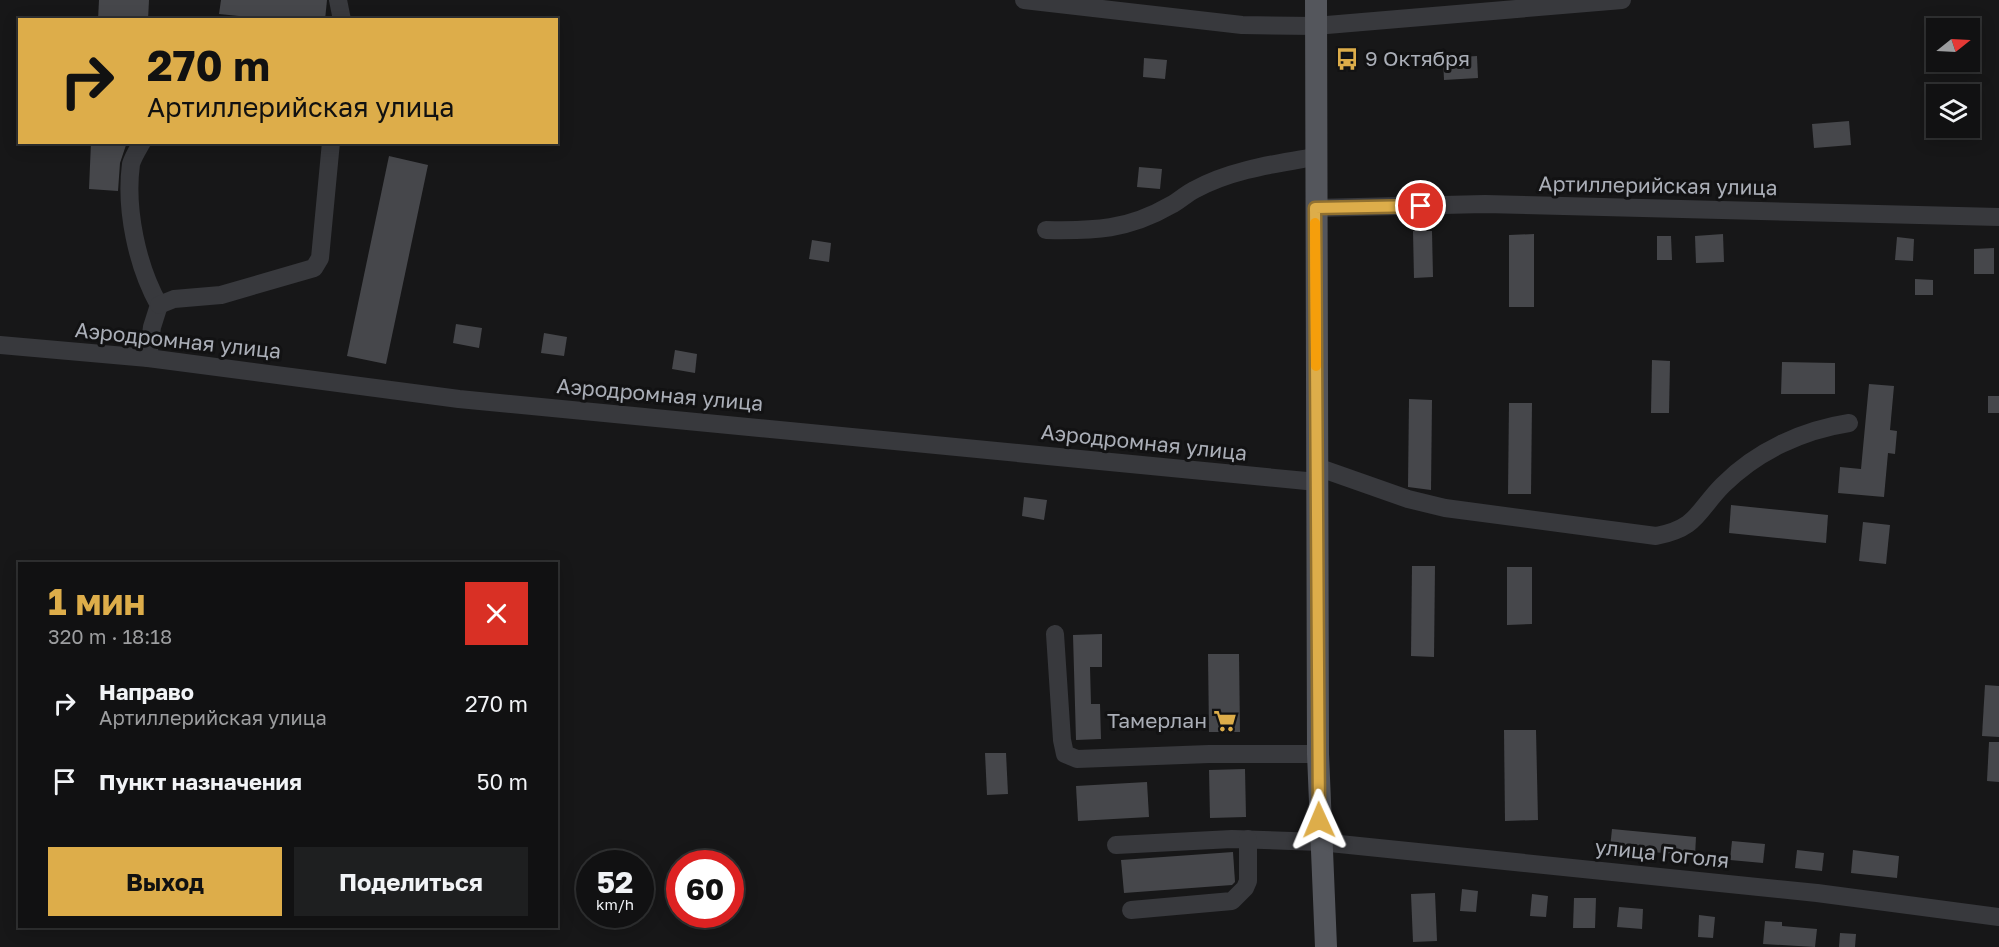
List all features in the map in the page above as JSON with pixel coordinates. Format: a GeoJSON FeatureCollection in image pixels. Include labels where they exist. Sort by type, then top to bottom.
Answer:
{"type":"FeatureCollection","features":[{"type":"Feature","properties":{"kind":"main road"},"geometry":{"type":"LineString","coordinates":[[1316,0],[1314,157],[1318,754],[1326,947]]}},
{"type":"Feature","properties":{"kind":"lane"},"geometry":{"type":"LineString","coordinates":[[338,0],[342,18]]}},
{"type":"Feature","properties":{"kind":"lane"},"geometry":{"type":"LineString","coordinates":[[1024,0],[1242,25],[1315,26],[1622,0]]}},
{"type":"Feature","properties":{"kind":"lane"},"geometry":{"type":"LineString","coordinates":[[141,144],[132,162],[131,209],[138,249],[149,286],[159,305],[152,327],[148,358]]}},
{"type":"Feature","properties":{"kind":"lane"},"geometry":{"type":"LineString","coordinates":[[159,305],[174,299],[220,295],[314,268],[320,258],[331,144]]}},
{"type":"Feature","properties":{"kind":"lane"},"geometry":{"type":"LineString","coordinates":[[1046,230],[1113,229],[1136,222],[1172,205],[1194,189],[1232,175],[1254,168],[1314,157]]}},
{"type":"Feature","properties":{"kind":"lane","name":"Артиллерийская улица"},"geometry":{"type":"LineString","coordinates":[[1315,208],[1496,204],[1999,217]]}},
{"type":"Feature","properties":{"kind":"lane","name":"Аэродромная улица"},"geometry":{"type":"LineString","coordinates":[[0,345],[148,358],[459,399],[1317,475],[1445,508],[1656,536],[1676,532],[1694,520],[1723,485],[1773,449],[1821,428],[1849,423]]}},
{"type":"Feature","properties":{"kind":"lane"},"geometry":{"type":"LineString","coordinates":[[1055,634],[1062,740],[1065,754],[1077,759],[1209,754],[1318,754]]}},
{"type":"Feature","properties":{"kind":"lane"},"geometry":{"type":"LineString","coordinates":[[1131,910],[1232,901],[1245,888],[1248,880],[1248,838]]}},
{"type":"Feature","properties":{"kind":"lane","name":"улица Гоголя"},"geometry":{"type":"LineString","coordinates":[[1116,845],[1248,838],[1320,842],[1817,893],[1999,917]]}},
{"type":"Feature","properties":{"kind":"building"},"geometry":{"type":"Polygon","coordinates":[[[99,0],[149,0],[148,18],[98,18],[99,0]]]}},
{"type":"Feature","properties":{"kind":"building"},"geometry":{"type":"Polygon","coordinates":[[[221,0],[327,0],[325,18],[258,18],[219,14],[221,0]]]}},
{"type":"Feature","properties":{"kind":"building"},"geometry":{"type":"Polygon","coordinates":[[[1477,56],[1478,78],[1444,80],[1443,58],[1477,56]]]}},
{"type":"Feature","properties":{"kind":"building"},"geometry":{"type":"Polygon","coordinates":[[[1144,58],[1167,60],[1165,79],[1143,77],[1144,58]]]}},
{"type":"Feature","properties":{"kind":"building"},"geometry":{"type":"Polygon","coordinates":[[[1849,121],[1851,145],[1814,148],[1812,124],[1849,121]]]}},
{"type":"Feature","properties":{"kind":"building"},"geometry":{"type":"Polygon","coordinates":[[[91,144],[126,144],[120,163],[118,191],[89,189],[91,144]]]}},
{"type":"Feature","properties":{"kind":"building"},"geometry":{"type":"Polygon","coordinates":[[[389,156],[428,165],[386,364],[347,356],[389,156]]]}},
{"type":"Feature","properties":{"kind":"building"},"geometry":{"type":"Polygon","coordinates":[[[1139,167],[1162,169],[1160,189],[1137,187],[1139,167]]]}},
{"type":"Feature","properties":{"kind":"building"},"geometry":{"type":"Polygon","coordinates":[[[1413,231],[1432,231],[1433,277],[1414,278],[1413,231]]]}},
{"type":"Feature","properties":{"kind":"building"},"geometry":{"type":"Polygon","coordinates":[[[1534,234],[1534,307],[1509,307],[1509,235],[1534,234]]]}},
{"type":"Feature","properties":{"kind":"building"},"geometry":{"type":"Polygon","coordinates":[[[1723,234],[1724,262],[1696,263],[1695,236],[1723,234]]]}},
{"type":"Feature","properties":{"kind":"building"},"geometry":{"type":"Polygon","coordinates":[[[1657,236],[1671,236],[1672,260],[1657,260],[1657,236]]]}},
{"type":"Feature","properties":{"kind":"building"},"geometry":{"type":"Polygon","coordinates":[[[1897,237],[1914,239],[1913,261],[1895,260],[1897,237]]]}},
{"type":"Feature","properties":{"kind":"building"},"geometry":{"type":"Polygon","coordinates":[[[812,240],[831,243],[829,262],[809,259],[812,240]]]}},
{"type":"Feature","properties":{"kind":"building"},"geometry":{"type":"Polygon","coordinates":[[[1994,248],[1994,274],[1974,274],[1974,249],[1994,248]]]}},
{"type":"Feature","properties":{"kind":"building"},"geometry":{"type":"Polygon","coordinates":[[[1915,279],[1933,280],[1933,295],[1915,295],[1915,279]]]}},
{"type":"Feature","properties":{"kind":"building"},"geometry":{"type":"Polygon","coordinates":[[[456,324],[482,328],[479,348],[453,343],[456,324]]]}},
{"type":"Feature","properties":{"kind":"building"},"geometry":{"type":"Polygon","coordinates":[[[544,333],[567,337],[564,356],[541,353],[544,333]]]}},
{"type":"Feature","properties":{"kind":"building"},"geometry":{"type":"Polygon","coordinates":[[[675,350],[697,354],[695,373],[672,369],[675,350]]]}},
{"type":"Feature","properties":{"kind":"building"},"geometry":{"type":"Polygon","coordinates":[[[1652,360],[1670,361],[1669,413],[1651,413],[1652,360]]]}},
{"type":"Feature","properties":{"kind":"building"},"geometry":{"type":"Polygon","coordinates":[[[1782,362],[1835,363],[1835,394],[1781,394],[1782,362]]]}},
{"type":"Feature","properties":{"kind":"building"},"geometry":{"type":"Polygon","coordinates":[[[1869,384],[1894,386],[1890,430],[1897,431],[1895,454],[1888,453],[1884,497],[1838,493],[1840,467],[1861,469],[1869,384]]]}},
{"type":"Feature","properties":{"kind":"building"},"geometry":{"type":"Polygon","coordinates":[[[1988,396],[1999,396],[1999,413],[1988,413],[1988,396]]]}},
{"type":"Feature","properties":{"kind":"building"},"geometry":{"type":"Polygon","coordinates":[[[1409,399],[1432,400],[1431,490],[1408,487],[1409,399]]]}},
{"type":"Feature","properties":{"kind":"building"},"geometry":{"type":"Polygon","coordinates":[[[1509,403],[1532,403],[1531,494],[1508,494],[1509,403]]]}},
{"type":"Feature","properties":{"kind":"building"},"geometry":{"type":"Polygon","coordinates":[[[1024,497],[1047,500],[1044,520],[1022,516],[1024,497]]]}},
{"type":"Feature","properties":{"kind":"building"},"geometry":{"type":"Polygon","coordinates":[[[1731,505],[1828,515],[1826,543],[1729,533],[1731,505]]]}},
{"type":"Feature","properties":{"kind":"building"},"geometry":{"type":"Polygon","coordinates":[[[1863,522],[1890,525],[1886,564],[1859,561],[1863,522]]]}},
{"type":"Feature","properties":{"kind":"building"},"geometry":{"type":"Polygon","coordinates":[[[1412,566],[1435,566],[1434,657],[1411,656],[1412,566]]]}},
{"type":"Feature","properties":{"kind":"building"},"geometry":{"type":"Polygon","coordinates":[[[1507,567],[1532,567],[1532,624],[1507,625],[1507,567]]]}},
{"type":"Feature","properties":{"kind":"building"},"geometry":{"type":"Polygon","coordinates":[[[1102,634],[1102,667],[1090,667],[1091,704],[1100,704],[1101,739],[1076,740],[1073,635],[1102,634]]]}},
{"type":"Feature","properties":{"kind":"building"},"geometry":{"type":"Polygon","coordinates":[[[1208,654],[1239,654],[1240,732],[1209,732],[1208,654]]]}},
{"type":"Feature","properties":{"kind":"building"},"geometry":{"type":"Polygon","coordinates":[[[1985,685],[1999,686],[1999,737],[1982,736],[1985,685]]]}},
{"type":"Feature","properties":{"kind":"building"},"geometry":{"type":"Polygon","coordinates":[[[1504,730],[1536,730],[1538,820],[1505,821],[1504,730]]]}},
{"type":"Feature","properties":{"kind":"building"},"geometry":{"type":"Polygon","coordinates":[[[1989,742],[1999,742],[1999,782],[1987,781],[1989,742]]]}},
{"type":"Feature","properties":{"kind":"building"},"geometry":{"type":"Polygon","coordinates":[[[985,753],[1006,753],[1008,794],[987,795],[985,753]]]}},
{"type":"Feature","properties":{"kind":"building"},"geometry":{"type":"Polygon","coordinates":[[[1245,769],[1246,817],[1210,818],[1209,770],[1245,769]]]}},
{"type":"Feature","properties":{"kind":"building"},"geometry":{"type":"Polygon","coordinates":[[[1147,782],[1149,817],[1078,821],[1076,786],[1147,782]]]}},
{"type":"Feature","properties":{"kind":"building"},"geometry":{"type":"Polygon","coordinates":[[[1612,829],[1696,837],[1695,856],[1610,848],[1612,829]]]}},
{"type":"Feature","properties":{"kind":"building"},"geometry":{"type":"Polygon","coordinates":[[[1732,841],[1765,844],[1763,863],[1730,860],[1732,841]]]}},
{"type":"Feature","properties":{"kind":"building"},"geometry":{"type":"Polygon","coordinates":[[[1797,850],[1824,853],[1822,871],[1795,868],[1797,850]]]}},
{"type":"Feature","properties":{"kind":"building"},"geometry":{"type":"Polygon","coordinates":[[[1853,850],[1899,856],[1897,878],[1851,873],[1853,850]]]}},
{"type":"Feature","properties":{"kind":"building"},"geometry":{"type":"Polygon","coordinates":[[[1233,852],[1235,882],[1232,885],[1124,893],[1121,860],[1233,852]]]}},
{"type":"Feature","properties":{"kind":"building"},"geometry":{"type":"Polygon","coordinates":[[[1462,889],[1478,891],[1476,912],[1460,911],[1462,889]]]}},
{"type":"Feature","properties":{"kind":"building"},"geometry":{"type":"Polygon","coordinates":[[[1435,893],[1437,941],[1413,942],[1411,894],[1435,893]]]}},
{"type":"Feature","properties":{"kind":"building"},"geometry":{"type":"Polygon","coordinates":[[[1532,894],[1548,896],[1546,917],[1530,916],[1532,894]]]}},
{"type":"Feature","properties":{"kind":"building"},"geometry":{"type":"Polygon","coordinates":[[[1574,898],[1596,898],[1595,928],[1573,928],[1574,898]]]}},
{"type":"Feature","properties":{"kind":"building"},"geometry":{"type":"Polygon","coordinates":[[[1619,907],[1643,909],[1642,929],[1617,927],[1619,907]]]}},
{"type":"Feature","properties":{"kind":"building"},"geometry":{"type":"Polygon","coordinates":[[[1699,915],[1715,917],[1713,938],[1698,937],[1699,915]]]}},
{"type":"Feature","properties":{"kind":"building"},"geometry":{"type":"Polygon","coordinates":[[[1765,921],[1782,922],[1782,926],[1817,929],[1815,947],[1763,944],[1765,921]]]}},
{"type":"Feature","properties":{"kind":"building"},"geometry":{"type":"Polygon","coordinates":[[[1840,933],[1856,934],[1855,947],[1839,947],[1840,933]]]}},
{"type":"Feature","properties":{"kind":"slow traffic"},"geometry":{"type":"LineString","coordinates":[[1315,223],[1316,366]]}},
{"type":"Feature","properties":{"kind":"place","name":"9 Октября"},"geometry":{"type":"Point","coordinates":[1347,59]}},
{"type":"Feature","properties":{"kind":"place","name":"Тамерлан"},"geometry":{"type":"Point","coordinates":[1225,721]}},
{"type":"Feature","properties":{"kind":"route"},"geometry":{"type":"LineString","coordinates":[[1319,820],[1315,208],[1421,206]]}}]}
